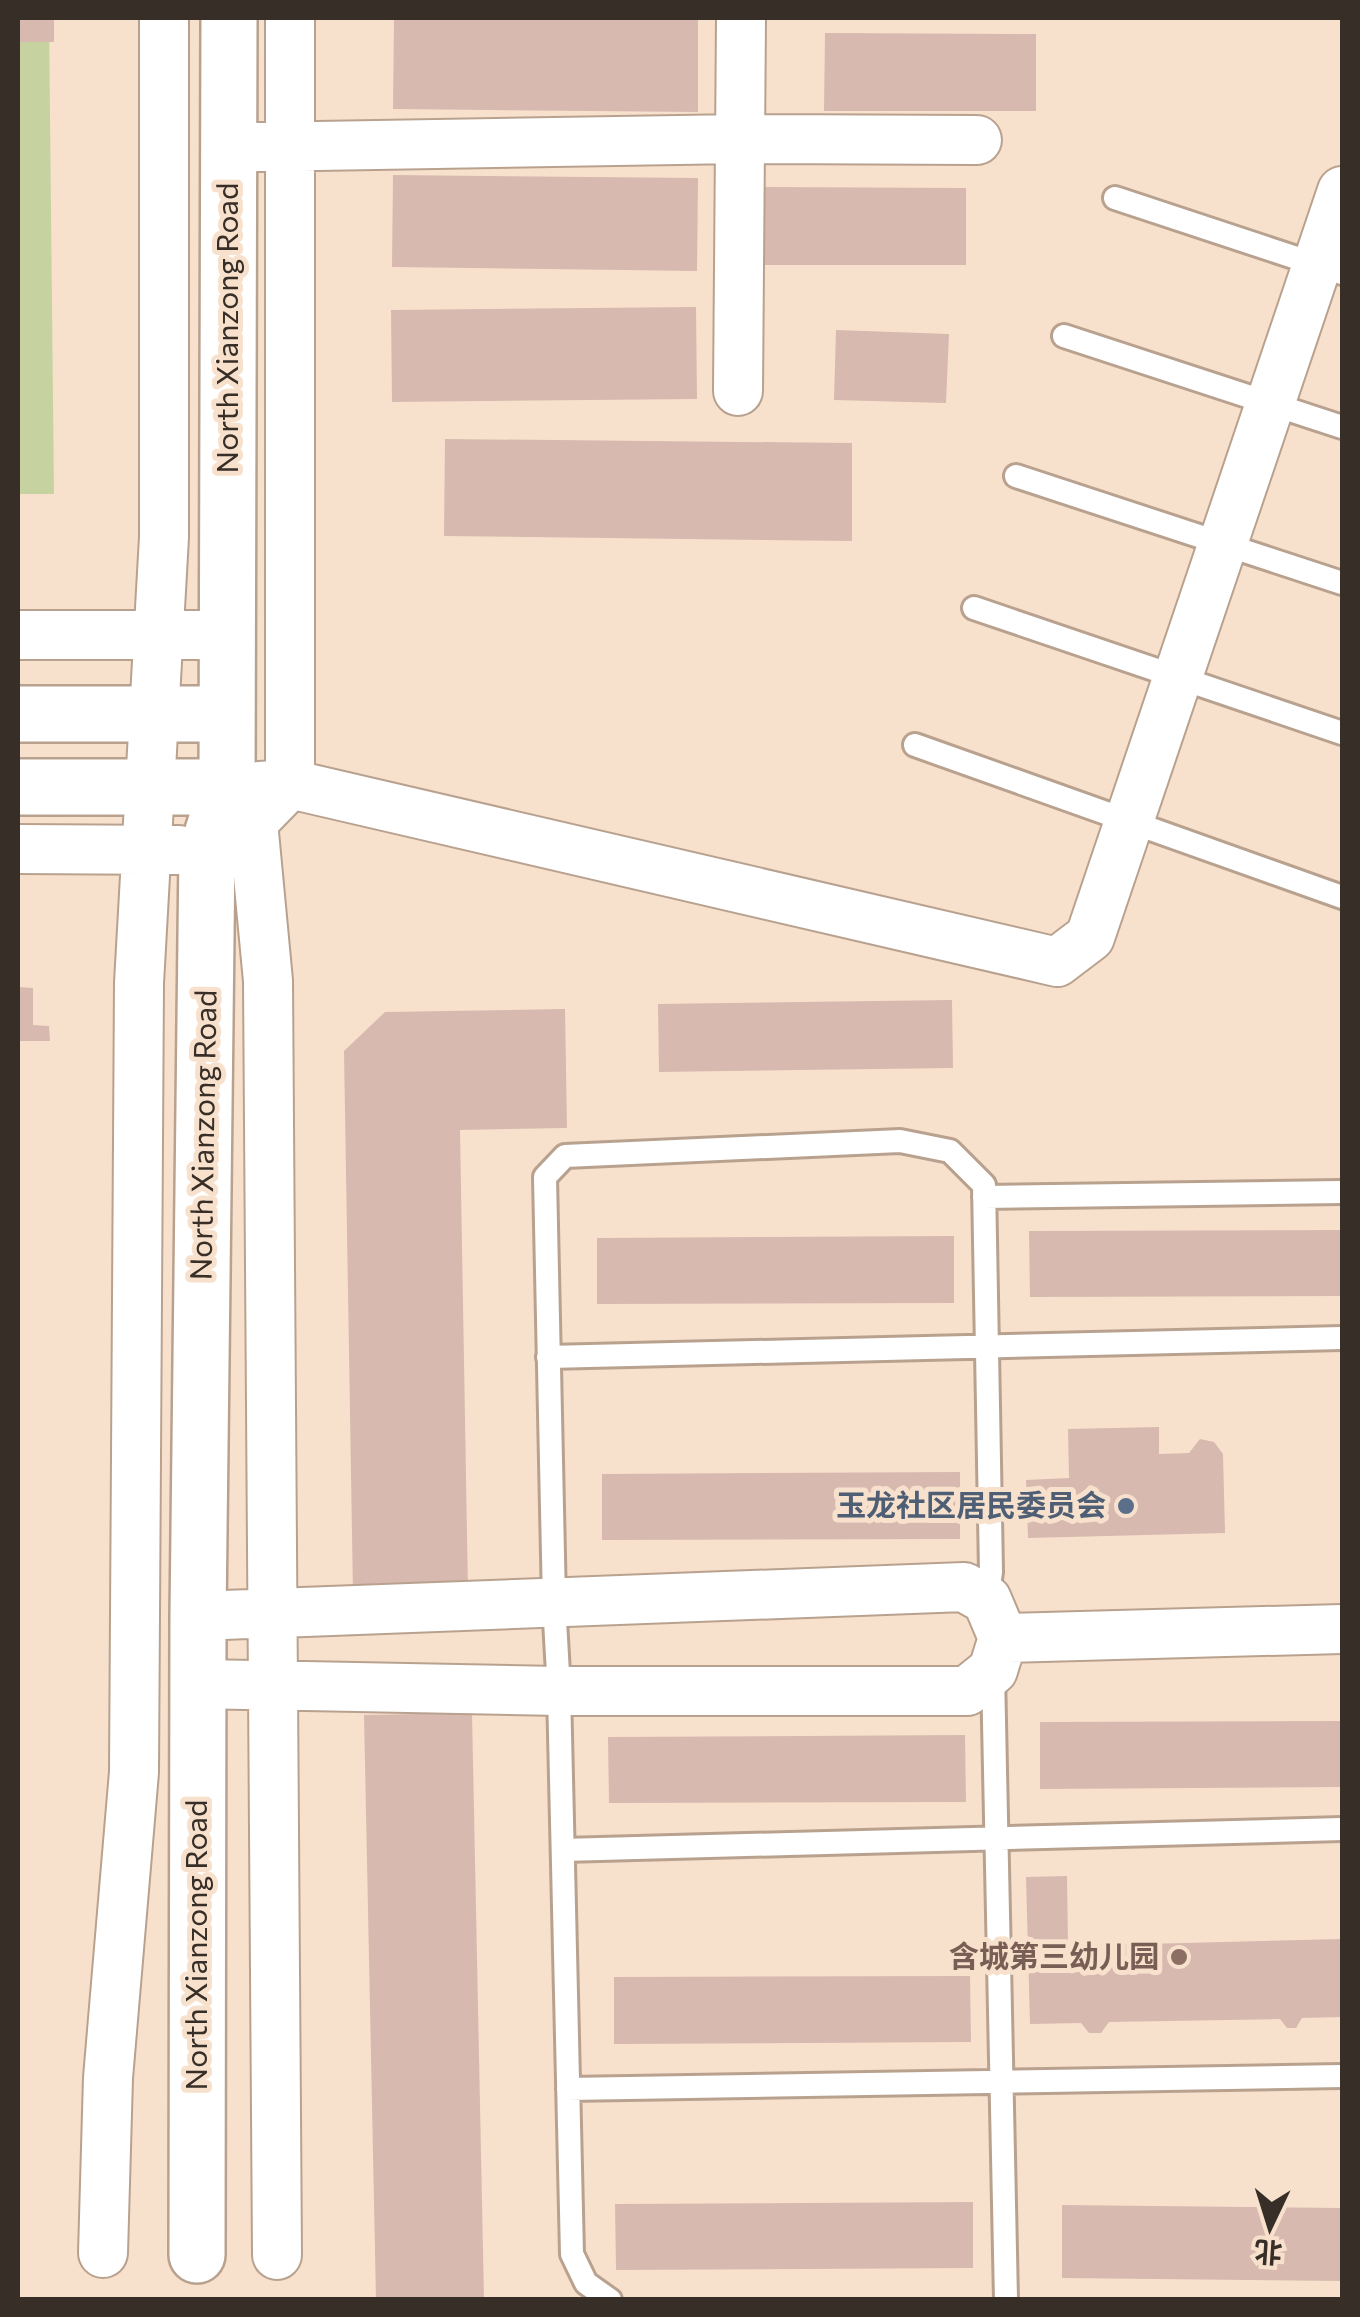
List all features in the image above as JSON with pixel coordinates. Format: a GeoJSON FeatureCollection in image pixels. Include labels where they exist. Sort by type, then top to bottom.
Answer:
{"type":"FeatureCollection","features":[{"type":"Feature","properties":{"kind":"main road","name":"North Xianzong Road"},"geometry":{"type":"LineString","coordinates":[[197,2254],[198,1616],[232,851],[227,788],[229,18]]}},
{"type":"Feature","properties":{"kind":"main road"},"geometry":{"type":"LineString","coordinates":[[18,714],[227,714]]}},
{"type":"Feature","properties":{"kind":"main road"},"geometry":{"type":"LineString","coordinates":[[18,787],[227,788]]}},
{"type":"Feature","properties":{"kind":"street"},"geometry":{"type":"LineString","coordinates":[[103,2253],[108,2078],[134,1772],[139,983],[164,537],[164,18]]}},
{"type":"Feature","properties":{"kind":"street"},"geometry":{"type":"LineString","coordinates":[[232,851],[253,822],[290,784],[290,18]]}},
{"type":"Feature","properties":{"kind":"street"},"geometry":{"type":"LineString","coordinates":[[738,391],[741,18]]}},
{"type":"Feature","properties":{"kind":"street"},"geometry":{"type":"LineString","coordinates":[[228,148],[978,140]]}},
{"type":"Feature","properties":{"kind":"street"},"geometry":{"type":"LineString","coordinates":[[227,788],[290,784],[1057,962],[1090,936],[1270,404],[1330,268],[1342,191]]}},
{"type":"Feature","properties":{"kind":"street"},"geometry":{"type":"LineString","coordinates":[[18,636],[228,635]]}},
{"type":"Feature","properties":{"kind":"street"},"geometry":{"type":"LineString","coordinates":[[18,848],[232,851]]}},
{"type":"Feature","properties":{"kind":"street"},"geometry":{"type":"LineString","coordinates":[[232,851],[268,981],[277,2255]]}},
{"type":"Feature","properties":{"kind":"street"},"geometry":{"type":"LineString","coordinates":[[198,1616],[964,1588],[994,1636]]}},
{"type":"Feature","properties":{"kind":"street"},"geometry":{"type":"LineString","coordinates":[[994,1636],[1342,1630]]}},
{"type":"Feature","properties":{"kind":"street"},"geometry":{"type":"LineString","coordinates":[[198,1684],[559,1691],[967,1691],[994,1636]]}},
{"type":"Feature","properties":{"kind":"lane"},"geometry":{"type":"LineString","coordinates":[[1115,198],[1330,268]]}},
{"type":"Feature","properties":{"kind":"lane"},"geometry":{"type":"LineString","coordinates":[[1064,336],[1342,428]]}},
{"type":"Feature","properties":{"kind":"lane"},"geometry":{"type":"LineString","coordinates":[[1016,476],[1342,583]]}},
{"type":"Feature","properties":{"kind":"lane"},"geometry":{"type":"LineString","coordinates":[[974,608],[1342,733]]}},
{"type":"Feature","properties":{"kind":"lane"},"geometry":{"type":"LineString","coordinates":[[914,744],[1342,897]]}},
{"type":"Feature","properties":{"kind":"lane"},"geometry":{"type":"LineString","coordinates":[[610,2300],[586,2282],[572,2254],[545,1177],[565,1156],[900,1141],[950,1151],[984,1186],[1006,2300]]}},
{"type":"Feature","properties":{"kind":"lane"},"geometry":{"type":"LineString","coordinates":[[984,1197],[1342,1192]]}},
{"type":"Feature","properties":{"kind":"lane"},"geometry":{"type":"LineString","coordinates":[[548,1357],[1342,1338]]}},
{"type":"Feature","properties":{"kind":"lane"},"geometry":{"type":"LineString","coordinates":[[563,1850],[1342,1828]]}},
{"type":"Feature","properties":{"kind":"lane"},"geometry":{"type":"LineString","coordinates":[[568,2089],[1342,2076]]}},
{"type":"Feature","properties":{"kind":"green space"},"geometry":{"type":"Polygon","coordinates":[[[18,18],[49,18],[54,494],[18,494],[18,18]]]}},
{"type":"Feature","properties":{"kind":"building"},"geometry":{"type":"Polygon","coordinates":[[[18,18],[54,18],[54,42],[18,42],[18,18]]]}},
{"type":"Feature","properties":{"kind":"building"},"geometry":{"type":"Polygon","coordinates":[[[394,18],[698,20],[698,112],[393,109],[394,18]]]}},
{"type":"Feature","properties":{"kind":"building"},"geometry":{"type":"Polygon","coordinates":[[[825,33],[1036,34],[1036,111],[824,111],[825,33]]]}},
{"type":"Feature","properties":{"kind":"building"},"geometry":{"type":"Polygon","coordinates":[[[393,175],[698,178],[697,271],[392,267],[393,175]]]}},
{"type":"Feature","properties":{"kind":"building"},"geometry":{"type":"Polygon","coordinates":[[[754,187],[966,188],[966,265],[754,265],[754,187]]]}},
{"type":"Feature","properties":{"kind":"building"},"geometry":{"type":"Polygon","coordinates":[[[696,307],[697,399],[392,402],[391,310],[696,307]]]}},
{"type":"Feature","properties":{"kind":"building"},"geometry":{"type":"Polygon","coordinates":[[[836,330],[949,334],[946,403],[834,400],[836,330]]]}},
{"type":"Feature","properties":{"kind":"building"},"geometry":{"type":"Polygon","coordinates":[[[445,439],[852,443],[852,541],[444,536],[445,439]]]}},
{"type":"Feature","properties":{"kind":"building"},"geometry":{"type":"Polygon","coordinates":[[[18,987],[33,988],[33,1025],[49,1026],[50,1041],[18,1041],[18,987]]]}},
{"type":"Feature","properties":{"kind":"building"},"geometry":{"type":"Polygon","coordinates":[[[952,1000],[953,1068],[659,1072],[658,1004],[952,1000]]]}},
{"type":"Feature","properties":{"kind":"building"},"geometry":{"type":"Polygon","coordinates":[[[565,1009],[567,1128],[460,1130],[468,1592],[353,1594],[344,1051],[385,1012],[565,1009]]]}},
{"type":"Feature","properties":{"kind":"building"},"geometry":{"type":"Polygon","coordinates":[[[1342,1230],[1342,1296],[1030,1297],[1029,1231],[1342,1230]]]}},
{"type":"Feature","properties":{"kind":"building"},"geometry":{"type":"Polygon","coordinates":[[[954,1236],[954,1303],[597,1304],[597,1238],[954,1236]]]}},
{"type":"Feature","properties":{"kind":"building","name":"玉龙社区居民委员会"},"geometry":{"type":"Polygon","coordinates":[[[1159,1427],[1159,1454],[1189,1453],[1200,1439],[1214,1442],[1223,1454],[1225,1533],[1028,1538],[1026,1480],[1069,1478],[1068,1429],[1159,1427]]]}},
{"type":"Feature","properties":{"kind":"building"},"geometry":{"type":"Polygon","coordinates":[[[960,1472],[960,1539],[602,1540],[602,1474],[960,1472]]]}},
{"type":"Feature","properties":{"kind":"building"},"geometry":{"type":"Polygon","coordinates":[[[472,1713],[484,2300],[376,2300],[364,1715],[472,1713]]]}},
{"type":"Feature","properties":{"kind":"building"},"geometry":{"type":"Polygon","coordinates":[[[1342,1721],[1342,1787],[1040,1789],[1040,1722],[1342,1721]]]}},
{"type":"Feature","properties":{"kind":"building"},"geometry":{"type":"Polygon","coordinates":[[[965,1735],[966,1802],[609,1803],[608,1737],[965,1735]]]}},
{"type":"Feature","properties":{"kind":"building"},"geometry":{"type":"Polygon","coordinates":[[[1067,1876],[1068,1946],[1342,1939],[1342,2017],[1302,2018],[1296,2028],[1287,2028],[1280,2019],[1109,2022],[1101,2033],[1089,2033],[1081,2023],[1030,2024],[1026,1877],[1067,1876]]]}},
{"type":"Feature","properties":{"kind":"building"},"geometry":{"type":"Polygon","coordinates":[[[970,1976],[971,2042],[614,2044],[614,1977],[970,1976]]]}},
{"type":"Feature","properties":{"kind":"building"},"geometry":{"type":"Polygon","coordinates":[[[973,2202],[973,2268],[616,2270],[615,2204],[973,2202]]]}},
{"type":"Feature","properties":{"kind":"building"},"geometry":{"type":"Polygon","coordinates":[[[1062,2205],[1342,2208],[1342,2281],[1062,2278],[1062,2205]]]}},
{"type":"Feature","properties":{"kind":"place","name":"玉龙社区居民委员会"},"geometry":{"type":"Point","coordinates":[1126,1506]}},
{"type":"Feature","properties":{"kind":"place","name":"含城第三幼儿园"},"geometry":{"type":"Point","coordinates":[1179,1957]}}]}
